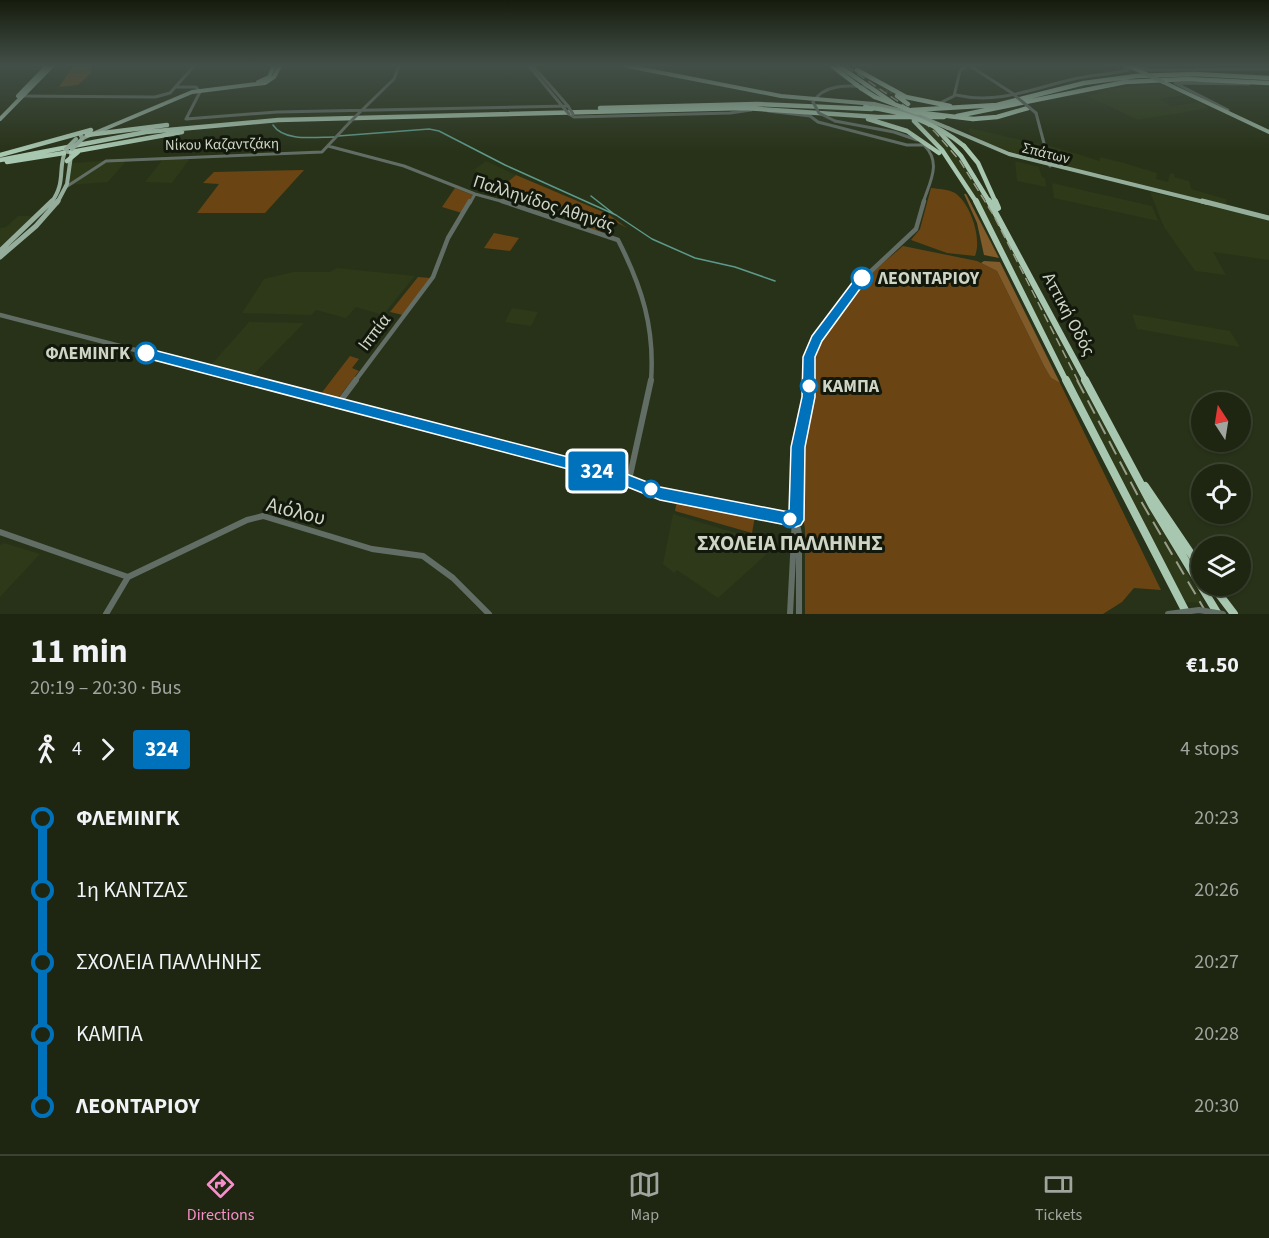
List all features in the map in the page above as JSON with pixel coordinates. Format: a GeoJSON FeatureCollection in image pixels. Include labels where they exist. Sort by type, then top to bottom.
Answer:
{"type":"FeatureCollection","features":[{"type":"Feature","properties":{"kind":"highway"},"geometry":{"type":"LineString","coordinates":[[872,95],[915,112],[973,119],[1007,115],[1065,95]]}},
{"type":"Feature","properties":{"kind":"highway","name":"Αττική Οδός"},"geometry":{"type":"LineString","coordinates":[[881,95],[897,106],[950,160],[976,204],[1186,614]]}},
{"type":"Feature","properties":{"kind":"highway","name":"Αττική Οδός"},"geometry":{"type":"LineString","coordinates":[[894,95],[928,121],[967,163],[1016,250],[1131,467],[1183,560],[1218,614]]}},
{"type":"Feature","properties":{"kind":"highway"},"geometry":{"type":"LineString","coordinates":[[902,95],[944,106],[980,104],[1031,95]]}},
{"type":"Feature","properties":{"kind":"highway"},"geometry":{"type":"LineString","coordinates":[[730,104],[944,110],[997,105],[1038,95]]}},
{"type":"Feature","properties":{"kind":"highway"},"geometry":{"type":"LineString","coordinates":[[0,159],[146,132],[236,123],[788,110],[878,117],[956,116],[1006,110],[1063,95]]}},
{"type":"Feature","properties":{"kind":"highway"},"geometry":{"type":"LineString","coordinates":[[70,136],[82,137],[107,132],[252,120],[780,102],[865,107],[894,111],[922,119],[944,130],[964,146],[978,163],[1016,250]]}},
{"type":"Feature","properties":{"kind":"highway"},"geometry":{"type":"LineString","coordinates":[[788,110],[869,119],[915,135],[941,155],[976,204]]}},
{"type":"Feature","properties":{"kind":"highway"},"geometry":{"type":"LineString","coordinates":[[0,159],[119,134],[252,120]]}},
{"type":"Feature","properties":{"kind":"highway"},"geometry":{"type":"LineString","coordinates":[[48,156],[211,127],[305,120]]}},
{"type":"Feature","properties":{"kind":"highway"},"geometry":{"type":"LineString","coordinates":[[101,128],[100,131],[107,132]]}},
{"type":"Feature","properties":{"kind":"highway"},"geometry":{"type":"LineString","coordinates":[[0,159],[91,130]]}},
{"type":"Feature","properties":{"kind":"highway"},"geometry":{"type":"LineString","coordinates":[[0,159],[59,156],[65,161],[83,150]]}},
{"type":"Feature","properties":{"kind":"highway"},"geometry":{"type":"LineString","coordinates":[[1131,467],[1191,554]]}},
{"type":"Feature","properties":{"kind":"highway"},"geometry":{"type":"LineString","coordinates":[[1220,596],[1234,614]]}},
{"type":"Feature","properties":{"kind":"main road"},"geometry":{"type":"LineString","coordinates":[[0,251],[54,199],[62,184],[68,151],[82,137],[91,130],[170,95]]}},
{"type":"Feature","properties":{"kind":"main road"},"geometry":{"type":"LineString","coordinates":[[82,137],[185,95]]}},
{"type":"Feature","properties":{"kind":"main road","name":"Σπάτων"},"geometry":{"type":"LineString","coordinates":[[774,95],[816,101],[874,104],[914,114],[1002,152],[1269,218]]}},
{"type":"Feature","properties":{"kind":"main road"},"geometry":{"type":"LineString","coordinates":[[1190,95],[1269,132]]}},
{"type":"Feature","properties":{"kind":"main road"},"geometry":{"type":"LineString","coordinates":[[0,114],[20,96]]}},
{"type":"Feature","properties":{"kind":"main road"},"geometry":{"type":"LineString","coordinates":[[0,119],[20,96]]}},
{"type":"Feature","properties":{"kind":"main road"},"geometry":{"type":"LineString","coordinates":[[0,257],[50,209],[66,187],[69,177],[65,161]]}},
{"type":"Feature","properties":{"kind":"street"},"geometry":{"type":"LineString","coordinates":[[20,96],[152,98],[165,95]]}},
{"type":"Feature","properties":{"kind":"street"},"geometry":{"type":"LineString","coordinates":[[195,95],[186,118],[565,106]]}},
{"type":"Feature","properties":{"kind":"street"},"geometry":{"type":"LineString","coordinates":[[328,146],[377,95]]}},
{"type":"Feature","properties":{"kind":"street"},"geometry":{"type":"LineString","coordinates":[[555,95],[572,115],[730,113],[749,110],[810,116],[818,122],[907,145],[924,145]]}},
{"type":"Feature","properties":{"kind":"street"},"geometry":{"type":"LineString","coordinates":[[799,614],[799,534],[796,520],[798,447],[807,404],[807,370],[811,352],[816,339],[854,287],[916,229],[935,162],[933,154],[924,145],[901,134],[846,123],[819,112],[816,101],[820,95]]}},
{"type":"Feature","properties":{"kind":"street"},"geometry":{"type":"LineString","coordinates":[[910,97],[939,103],[950,100],[955,95]]}},
{"type":"Feature","properties":{"kind":"street"},"geometry":{"type":"LineString","coordinates":[[958,95],[975,100],[1021,95]]}},
{"type":"Feature","properties":{"kind":"street"},"geometry":{"type":"LineString","coordinates":[[1014,95],[1036,113],[1048,165]]}},
{"type":"Feature","properties":{"kind":"street"},"geometry":{"type":"LineString","coordinates":[[1198,95],[1228,110],[1226,112]]}},
{"type":"Feature","properties":{"kind":"street","name":"Νίκου Καζαντζάκη"},"geometry":{"type":"LineString","coordinates":[[66,187],[76,183],[103,162],[163,157],[317,153],[328,146]]}},
{"type":"Feature","properties":{"kind":"street","name":"Παλληνίδος Αθηνάς"},"geometry":{"type":"LineString","coordinates":[[328,146],[404,166],[475,194],[618,240],[637,281],[653,329],[655,357],[651,390],[629,480]]}},
{"type":"Feature","properties":{"kind":"street","name":"Ιππία"},"geometry":{"type":"LineString","coordinates":[[338,404],[433,277],[448,238],[475,194]]}},
{"type":"Feature","properties":{"kind":"street"},"geometry":{"type":"LineString","coordinates":[[0,315],[629,480],[660,493],[796,520]]}},
{"type":"Feature","properties":{"kind":"street","name":"Αιόλου"},"geometry":{"type":"LineString","coordinates":[[129,577],[246,520],[267,516],[372,549],[410,552],[423,556],[453,579],[489,614]]}},
{"type":"Feature","properties":{"kind":"street"},"geometry":{"type":"LineString","coordinates":[[790,614],[790,579],[796,520]]}},
{"type":"Feature","properties":{"kind":"street"},"geometry":{"type":"LineString","coordinates":[[0,532],[129,577],[106,614]]}},
{"type":"Feature","properties":{"kind":"street"},"geometry":{"type":"LineString","coordinates":[[1168,614],[1200,610],[1223,614]]}},
{"type":"Feature","properties":{"kind":"shaded area"},"geometry":{"type":"Polygon","coordinates":[[[1183,95],[1159,99],[1172,106],[1199,102],[1209,108],[1138,120],[1087,96],[1183,95]]]}},
{"type":"Feature","properties":{"kind":"shaded area"},"geometry":{"type":"Polygon","coordinates":[[[912,117],[930,124],[961,159],[976,182],[1143,497],[1191,580],[1191,596],[1200,596],[1204,603],[1183,602],[978,201],[951,160],[912,117]]]}},
{"type":"Feature","properties":{"kind":"shaded area"},"geometry":{"type":"Polygon","coordinates":[[[970,128],[1039,144],[1040,160],[1003,150],[983,141],[969,133],[970,128]]]}},
{"type":"Feature","properties":{"kind":"shaded area"},"geometry":{"type":"Polygon","coordinates":[[[1048,145],[1100,161],[1100,157],[1157,173],[1156,179],[1168,182],[1170,173],[1174,174],[1174,177],[1189,181],[1191,189],[1226,199],[1227,208],[1111,179],[1104,174],[1079,171],[1050,163],[1048,145]]]}},
{"type":"Feature","properties":{"kind":"shaded area"},"geometry":{"type":"Polygon","coordinates":[[[191,157],[172,183],[145,182],[164,158],[191,157]]]}},
{"type":"Feature","properties":{"kind":"shaded area"},"geometry":{"type":"Polygon","coordinates":[[[128,159],[108,182],[69,185],[72,163],[128,159]]]}},
{"type":"Feature","properties":{"kind":"shaded area"},"geometry":{"type":"Polygon","coordinates":[[[486,161],[516,175],[504,185],[495,182],[474,170],[486,161]]]}},
{"type":"Feature","properties":{"kind":"shaded area"},"geometry":{"type":"Polygon","coordinates":[[[1015,161],[1039,167],[1042,177],[1045,178],[1046,187],[1017,181],[1015,161]]]}},
{"type":"Feature","properties":{"kind":"shaded area"},"geometry":{"type":"Polygon","coordinates":[[[304,170],[265,213],[197,213],[219,184],[203,183],[214,172],[304,170]]]}},
{"type":"Feature","properties":{"kind":"shaded area"},"geometry":{"type":"Polygon","coordinates":[[[516,175],[608,214],[627,228],[607,217],[600,231],[590,229],[594,223],[592,218],[525,195],[504,185],[516,175]]]}},
{"type":"Feature","properties":{"kind":"shaded area"},"geometry":{"type":"Polygon","coordinates":[[[1052,183],[1152,206],[1158,221],[1054,198],[1052,183]]]}},
{"type":"Feature","properties":{"kind":"shaded area"},"geometry":{"type":"Polygon","coordinates":[[[455,188],[473,195],[462,213],[442,207],[455,188]]]}},
{"type":"Feature","properties":{"kind":"shaded area"},"geometry":{"type":"Polygon","coordinates":[[[931,188],[955,193],[966,205],[976,231],[975,256],[947,253],[911,240],[920,229],[931,188]]]}},
{"type":"Feature","properties":{"kind":"shaded area"},"geometry":{"type":"Polygon","coordinates":[[[1150,192],[1269,220],[1269,260],[1213,252],[1226,275],[1195,271],[1164,227],[1150,192]]]}},
{"type":"Feature","properties":{"kind":"shaded area"},"geometry":{"type":"Polygon","coordinates":[[[964,194],[999,258],[984,255],[977,223],[964,194]]]}},
{"type":"Feature","properties":{"kind":"shaded area"},"geometry":{"type":"Polygon","coordinates":[[[18,216],[35,216],[0,248],[0,228],[6,227],[18,216]]]}},
{"type":"Feature","properties":{"kind":"shaded area"},"geometry":{"type":"Polygon","coordinates":[[[494,233],[519,238],[510,251],[484,248],[494,233]]]}},
{"type":"Feature","properties":{"kind":"shaded area"},"geometry":{"type":"Polygon","coordinates":[[[903,246],[977,261],[997,271],[1044,366],[1051,378],[1060,383],[1161,590],[1134,588],[1122,602],[1103,614],[805,614],[805,530],[800,493],[804,441],[814,387],[811,360],[819,341],[863,280],[903,246]]]}},
{"type":"Feature","properties":{"kind":"shaded area"},"geometry":{"type":"Polygon","coordinates":[[[984,261],[1000,262],[1060,383],[1051,378],[1044,366],[997,271],[981,263],[984,261]]]}},
{"type":"Feature","properties":{"kind":"shaded area"},"geometry":{"type":"Polygon","coordinates":[[[337,268],[415,276],[383,315],[356,307],[346,318],[316,310],[311,315],[242,313],[264,279],[293,272],[330,272],[337,268]]]}},
{"type":"Feature","properties":{"kind":"shaded area"},"geometry":{"type":"Polygon","coordinates":[[[418,277],[430,278],[403,315],[390,312],[418,277]]]}},
{"type":"Feature","properties":{"kind":"shaded area"},"geometry":{"type":"Polygon","coordinates":[[[512,308],[538,312],[531,326],[505,322],[512,308]]]}},
{"type":"Feature","properties":{"kind":"shaded area"},"geometry":{"type":"Polygon","coordinates":[[[1132,314],[1230,331],[1240,347],[1137,329],[1132,314]]]}},
{"type":"Feature","properties":{"kind":"shaded area"},"geometry":{"type":"Polygon","coordinates":[[[249,322],[304,323],[251,377],[210,366],[249,322]]]}},
{"type":"Feature","properties":{"kind":"shaded area"},"geometry":{"type":"Polygon","coordinates":[[[350,356],[359,359],[352,368],[359,371],[336,401],[320,395],[350,356]]]}},
{"type":"Feature","properties":{"kind":"shaded area"},"geometry":{"type":"Polygon","coordinates":[[[677,500],[755,516],[752,533],[675,511],[677,500]]]}},
{"type":"Feature","properties":{"kind":"shaded area"},"geometry":{"type":"Polygon","coordinates":[[[673,514],[766,542],[770,551],[718,598],[677,570],[674,573],[663,564],[673,514]]]}},
{"type":"Feature","properties":{"kind":"shaded area"},"geometry":{"type":"Polygon","coordinates":[[[4,543],[40,554],[0,597],[0,545],[4,543]]]}},
{"type":"Feature","properties":{"kind":"waterway"},"geometry":{"type":"LineString","coordinates":[[273,125],[278,130],[292,136],[334,137]]}},
{"type":"Feature","properties":{"kind":"waterway"},"geometry":{"type":"LineString","coordinates":[[338,136],[429,129],[439,131],[505,165],[616,215],[652,239],[695,258],[735,267],[775,281]]}},
{"type":"Feature","properties":{"kind":"waterway"},"geometry":{"type":"LineString","coordinates":[[591,196],[614,214]]}},
{"type":"Feature","properties":{"kind":"railway"},"geometry":{"type":"LineString","coordinates":[[888,95],[912,111],[935,132],[960,161],[994,216],[1078,381]]}},
{"type":"Feature","properties":{"kind":"railway"},"geometry":{"type":"LineString","coordinates":[[1077,380],[1138,496],[1207,614]]}},
{"type":"Feature","properties":{"kind":"bus line","name":"324"},"geometry":{"type":"LineString","coordinates":[[146,353],[611,474],[660,493],[796,520],[798,447],[807,408],[809,357],[816,339],[862,278]]}},
{"type":"Feature","properties":{"kind":"place","name":"ΛΕΟΝΤΑΡΙΟΥ"},"geometry":{"type":"Point","coordinates":[862,278]}},
{"type":"Feature","properties":{"kind":"place","name":"ΦΛΕΜΙΝΓΚ"},"geometry":{"type":"Point","coordinates":[146,353]}},
{"type":"Feature","properties":{"kind":"place","name":"ΚΑΜΠΑ"},"geometry":{"type":"Point","coordinates":[809,386]}},
{"type":"Feature","properties":{"kind":"place","name":"ΣΧΟΛΕΙΑ ΠΑΛΛΗΝΗΣ"},"geometry":{"type":"Point","coordinates":[790,519]}}]}
